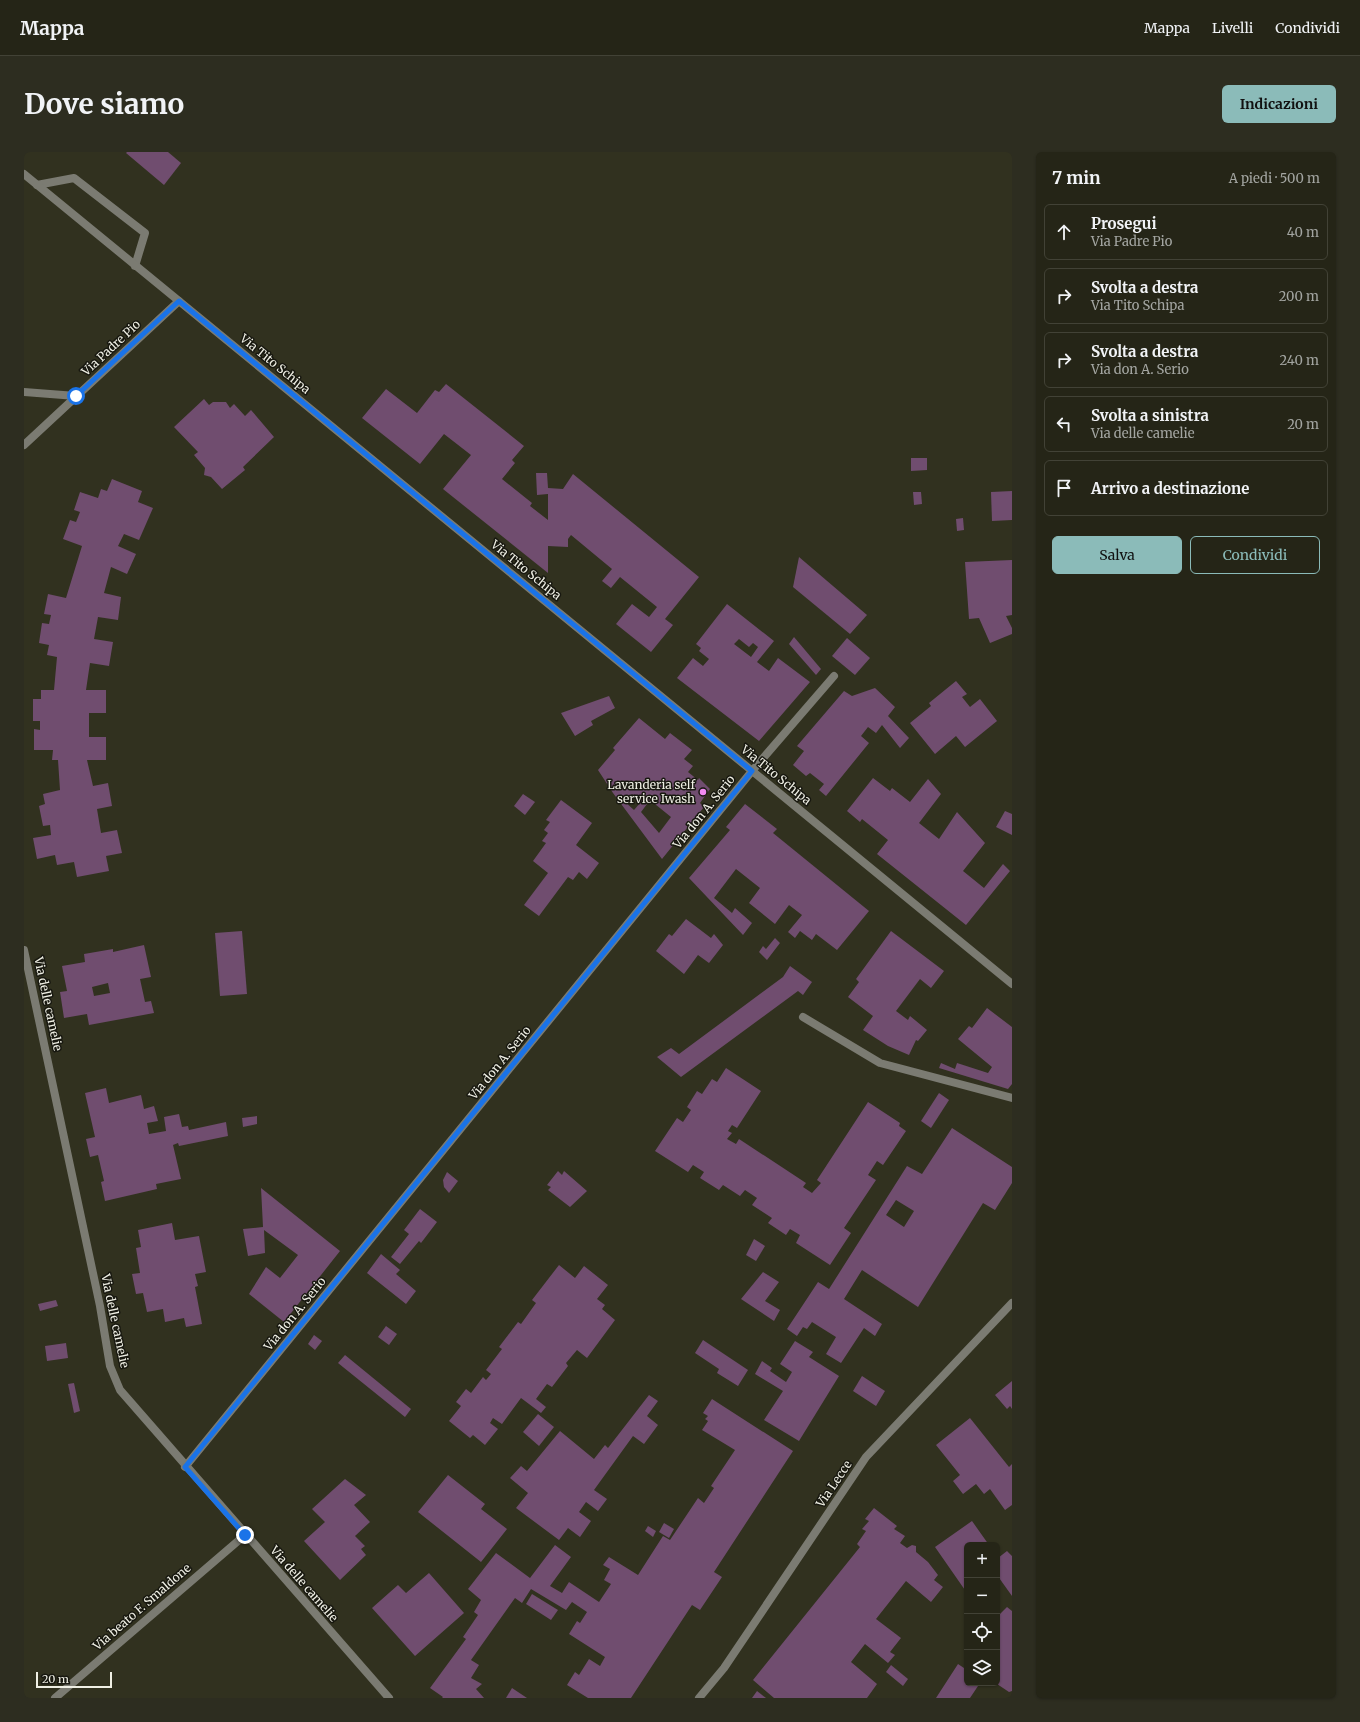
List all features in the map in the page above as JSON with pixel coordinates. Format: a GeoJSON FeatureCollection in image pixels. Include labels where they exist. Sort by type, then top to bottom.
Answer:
{"type":"FeatureCollection","features":[{"type":"Feature","properties":{"kind":"street","name":"Via Tito Schipa"},"geometry":{"type":"LineString","coordinates":[[24,174],[1012,984]]}},
{"type":"Feature","properties":{"kind":"street"},"geometry":{"type":"LineString","coordinates":[[37,185],[74,178],[145,234],[136,266]]}},
{"type":"Feature","properties":{"kind":"street","name":"Via Padre Pio"},"geometry":{"type":"LineString","coordinates":[[24,445],[179,301]]}},
{"type":"Feature","properties":{"kind":"street"},"geometry":{"type":"LineString","coordinates":[[24,392],[76,396]]}},
{"type":"Feature","properties":{"kind":"street","name":"Via don A. Serio"},"geometry":{"type":"LineString","coordinates":[[185,1467],[752,771],[834,676]]}},
{"type":"Feature","properties":{"kind":"street","name":"Via delle camelie"},"geometry":{"type":"LineString","coordinates":[[24,950],[100,1306],[110,1366],[120,1390],[185,1467],[389,1698]]}},
{"type":"Feature","properties":{"kind":"street"},"geometry":{"type":"LineString","coordinates":[[802,1017],[880,1063],[1012,1098]]}},
{"type":"Feature","properties":{"kind":"street","name":"Via Lecce"},"geometry":{"type":"LineString","coordinates":[[699,1698],[724,1668],[866,1457],[1012,1303]]}},
{"type":"Feature","properties":{"kind":"street","name":"Via beato F. Smaldone"},"geometry":{"type":"LineString","coordinates":[[55,1698],[245,1535]]}},
{"type":"Feature","properties":{"kind":"building"},"geometry":{"type":"Polygon","coordinates":[[[168,152],[181,163],[164,185],[126,153],[168,152]]]}},
{"type":"Feature","properties":{"kind":"building"},"geometry":{"type":"Polygon","coordinates":[[[446,384],[524,446],[512,460],[515,463],[502,479],[532,503],[530,506],[548,520],[548,494],[537,495],[536,473],[547,473],[548,488],[563,489],[573,474],[699,577],[665,619],[673,625],[651,652],[616,624],[632,604],[649,617],[657,607],[620,577],[611,588],[602,581],[612,569],[571,535],[568,539],[568,547],[548,546],[548,573],[443,489],[471,455],[444,434],[420,464],[362,418],[386,389],[417,413],[435,390],[439,392],[446,384]]]}},
{"type":"Feature","properties":{"kind":"building"},"geometry":{"type":"Polygon","coordinates":[[[204,399],[209,405],[213,402],[226,402],[230,408],[234,404],[245,416],[251,410],[274,437],[243,467],[245,470],[222,489],[211,477],[204,475],[205,468],[194,455],[198,452],[174,427],[204,399]]]}},
{"type":"Feature","properties":{"kind":"building"},"geometry":{"type":"Polygon","coordinates":[[[911,458],[927,458],[927,470],[911,471],[911,458]]]}},
{"type":"Feature","properties":{"kind":"building"},"geometry":{"type":"Polygon","coordinates":[[[112,479],[142,491],[138,502],[153,508],[139,540],[124,534],[118,546],[136,554],[127,574],[111,567],[104,593],[121,597],[118,620],[98,617],[94,639],[113,642],[109,666],[90,663],[86,690],[106,690],[106,713],[89,713],[89,737],[106,737],[106,760],[87,760],[93,786],[108,783],[112,806],[97,809],[101,833],[117,830],[122,853],[106,856],[109,871],[77,877],[74,862],[57,865],[55,855],[37,859],[33,838],[51,835],[50,825],[43,826],[39,806],[45,804],[43,794],[60,790],[58,760],[52,760],[53,750],[34,750],[34,729],[40,730],[40,721],[33,721],[33,699],[41,699],[41,690],[54,690],[57,657],[47,655],[49,645],[39,643],[42,623],[49,624],[51,615],[44,614],[48,594],[66,598],[82,546],[63,539],[70,520],[76,522],[80,512],[74,510],[80,492],[98,498],[101,489],[107,491],[112,479]]]}},
{"type":"Feature","properties":{"kind":"building"},"geometry":{"type":"Polygon","coordinates":[[[1012,491],[1012,520],[992,521],[991,492],[1012,491]]]}},
{"type":"Feature","properties":{"kind":"building"},"geometry":{"type":"Polygon","coordinates":[[[913,492],[921,492],[922,504],[914,505],[913,492]]]}},
{"type":"Feature","properties":{"kind":"building"},"geometry":{"type":"Polygon","coordinates":[[[963,518],[964,530],[957,531],[956,519],[963,518]]]}},
{"type":"Feature","properties":{"kind":"building"},"geometry":{"type":"Polygon","coordinates":[[[799,557],[867,615],[850,634],[793,587],[799,557]]]}},
{"type":"Feature","properties":{"kind":"building"},"geometry":{"type":"Polygon","coordinates":[[[1012,560],[1012,615],[1006,616],[1012,628],[1012,634],[990,643],[979,618],[969,619],[965,562],[1012,560]]]}},
{"type":"Feature","properties":{"kind":"building"},"geometry":{"type":"Polygon","coordinates":[[[727,604],[774,641],[757,662],[769,671],[778,658],[810,682],[759,741],[677,678],[693,658],[703,666],[709,659],[699,651],[701,648],[696,644],[727,604]],[[739,639],[734,644],[751,657],[758,647],[753,643],[749,647],[739,639]]]}},
{"type":"Feature","properties":{"kind":"building"},"geometry":{"type":"Polygon","coordinates":[[[794,637],[821,669],[816,675],[789,644],[794,637]]]}},
{"type":"Feature","properties":{"kind":"building"},"geometry":{"type":"Polygon","coordinates":[[[847,638],[870,658],[855,675],[832,656],[847,638]]]}},
{"type":"Feature","properties":{"kind":"building"},"geometry":{"type":"Polygon","coordinates":[[[956,681],[967,694],[962,697],[970,707],[980,699],[997,721],[965,747],[956,736],[935,754],[910,723],[931,706],[929,703],[956,681]]]}},
{"type":"Feature","properties":{"kind":"building"},"geometry":{"type":"Polygon","coordinates":[[[875,688],[895,707],[888,716],[909,738],[900,748],[882,725],[876,733],[868,727],[861,736],[869,743],[826,796],[819,790],[824,784],[810,773],[806,776],[793,765],[804,751],[797,746],[844,691],[852,696],[875,688]]]}},
{"type":"Feature","properties":{"kind":"building"},"geometry":{"type":"Polygon","coordinates":[[[609,696],[615,708],[591,721],[593,725],[575,736],[561,713],[609,696]]]}},
{"type":"Feature","properties":{"kind":"building"},"geometry":{"type":"Polygon","coordinates":[[[639,718],[665,739],[670,733],[692,750],[684,759],[693,766],[688,772],[698,780],[699,778],[710,789],[700,803],[704,807],[662,859],[613,793],[598,770],[615,750],[613,748],[639,718]],[[632,794],[625,802],[634,810],[641,802],[632,794]],[[650,800],[641,812],[659,833],[671,817],[650,800]]]}},
{"type":"Feature","properties":{"kind":"building"},"geometry":{"type":"Polygon","coordinates":[[[873,778],[890,791],[892,788],[910,802],[928,779],[941,794],[919,823],[939,839],[957,812],[985,843],[963,871],[984,888],[1003,864],[1010,871],[966,925],[877,854],[888,840],[862,819],[860,822],[847,811],[873,778]]]}},
{"type":"Feature","properties":{"kind":"building"},"geometry":{"type":"Polygon","coordinates":[[[523,794],[535,802],[525,815],[514,806],[523,794]]]}},
{"type":"Feature","properties":{"kind":"building"},"geometry":{"type":"Polygon","coordinates":[[[561,800],[592,823],[576,845],[599,863],[587,879],[579,872],[573,880],[568,877],[539,916],[524,905],[548,873],[533,861],[546,843],[542,841],[548,833],[544,830],[550,822],[546,820],[561,800]]]}},
{"type":"Feature","properties":{"kind":"building"},"geometry":{"type":"Polygon","coordinates":[[[745,804],[777,829],[773,833],[869,911],[837,950],[816,934],[812,940],[800,931],[795,938],[788,932],[802,915],[789,905],[775,924],[749,903],[760,888],[736,869],[714,898],[732,913],[735,908],[752,923],[743,935],[689,878],[730,830],[726,827],[745,804]]]}},
{"type":"Feature","properties":{"kind":"building"},"geometry":{"type":"Polygon","coordinates":[[[1005,811],[1012,814],[1012,835],[996,827],[1005,811]]]}},
{"type":"Feature","properties":{"kind":"building"},"geometry":{"type":"Polygon","coordinates":[[[686,919],[711,938],[714,934],[723,945],[709,963],[698,955],[684,974],[656,951],[669,934],[672,936],[686,919]]]}},
{"type":"Feature","properties":{"kind":"building"},"geometry":{"type":"Polygon","coordinates":[[[242,931],[247,994],[220,996],[215,933],[242,931]]]}},
{"type":"Feature","properties":{"kind":"building"},"geometry":{"type":"Polygon","coordinates":[[[891,931],[944,971],[931,988],[920,979],[896,1011],[908,1020],[910,1016],[927,1030],[918,1041],[916,1040],[909,1055],[888,1046],[863,1030],[873,1016],[848,997],[859,982],[856,979],[891,931]]]}},
{"type":"Feature","properties":{"kind":"building"},"geometry":{"type":"Polygon","coordinates":[[[775,938],[780,943],[767,960],[759,952],[763,946],[766,949],[775,938]]]}},
{"type":"Feature","properties":{"kind":"building"},"geometry":{"type":"Polygon","coordinates":[[[144,945],[151,977],[140,979],[145,1002],[151,1001],[154,1013],[89,1025],[87,1014],[64,1018],[60,992],[67,991],[62,966],[85,962],[84,954],[113,949],[113,952],[144,945]],[[108,983],[92,987],[94,996],[110,993],[108,983]]]}},
{"type":"Feature","properties":{"kind":"building"},"geometry":{"type":"Polygon","coordinates":[[[790,966],[812,982],[803,995],[798,991],[681,1077],[657,1057],[671,1048],[679,1054],[783,977],[790,966]]]}},
{"type":"Feature","properties":{"kind":"building"},"geometry":{"type":"Polygon","coordinates":[[[987,1008],[1012,1027],[1012,1084],[1008,1089],[939,1068],[941,1063],[955,1069],[957,1063],[988,1073],[992,1067],[958,1039],[969,1026],[972,1028],[987,1008]]]}},
{"type":"Feature","properties":{"kind":"building"},"geometry":{"type":"Polygon","coordinates":[[[726,1068],[761,1091],[737,1128],[732,1125],[728,1131],[732,1133],[727,1139],[736,1144],[739,1139],[806,1183],[803,1187],[812,1193],[821,1183],[817,1180],[868,1102],[900,1123],[899,1126],[906,1131],[883,1165],[877,1161],[868,1175],[876,1180],[844,1228],[851,1233],[830,1265],[796,1243],[800,1235],[790,1229],[786,1235],[768,1223],[772,1218],[752,1205],[757,1198],[745,1190],[740,1196],[723,1185],[719,1190],[700,1178],[704,1172],[693,1165],[688,1172],[655,1151],[677,1118],[683,1122],[691,1110],[687,1107],[697,1091],[702,1094],[712,1079],[717,1082],[726,1068]]]}},
{"type":"Feature","properties":{"kind":"building"},"geometry":{"type":"Polygon","coordinates":[[[106,1088],[109,1103],[141,1095],[144,1109],[154,1106],[158,1121],[147,1123],[149,1134],[166,1131],[164,1117],[179,1114],[182,1127],[188,1126],[189,1130],[226,1122],[228,1136],[179,1146],[178,1143],[173,1145],[181,1179],[156,1184],[157,1189],[105,1201],[101,1182],[104,1181],[98,1155],[90,1157],[86,1139],[95,1137],[85,1093],[106,1088]]]}},
{"type":"Feature","properties":{"kind":"building"},"geometry":{"type":"Polygon","coordinates":[[[939,1093],[949,1100],[931,1128],[921,1121],[939,1093]]]}},
{"type":"Feature","properties":{"kind":"building"},"geometry":{"type":"Polygon","coordinates":[[[257,1116],[257,1124],[243,1127],[242,1118],[257,1116]]]}},
{"type":"Feature","properties":{"kind":"building"},"geometry":{"type":"Polygon","coordinates":[[[952,1128],[1012,1167],[1012,1183],[995,1210],[983,1203],[918,1307],[862,1270],[844,1299],[882,1324],[875,1336],[864,1328],[841,1363],[826,1354],[836,1337],[812,1322],[807,1329],[803,1327],[797,1336],[787,1329],[818,1282],[829,1289],[907,1166],[922,1174],[952,1128]],[[896,1200],[886,1215],[904,1227],[914,1211],[896,1200]]]}},
{"type":"Feature","properties":{"kind":"building"},"geometry":{"type":"Polygon","coordinates":[[[558,1171],[562,1175],[564,1171],[587,1191],[570,1207],[548,1190],[551,1187],[547,1185],[558,1171]]]}},
{"type":"Feature","properties":{"kind":"building"},"geometry":{"type":"Polygon","coordinates":[[[447,1172],[458,1181],[449,1193],[444,1187],[443,1180],[447,1172]]]}},
{"type":"Feature","properties":{"kind":"building"},"geometry":{"type":"Polygon","coordinates":[[[261,1188],[340,1251],[284,1322],[249,1294],[266,1267],[280,1278],[298,1255],[264,1230],[265,1253],[248,1256],[243,1229],[263,1227],[261,1188]]]}},
{"type":"Feature","properties":{"kind":"building"},"geometry":{"type":"Polygon","coordinates":[[[420,1209],[437,1222],[421,1243],[419,1241],[400,1264],[391,1257],[409,1234],[404,1230],[420,1209]]]}},
{"type":"Feature","properties":{"kind":"building"},"geometry":{"type":"Polygon","coordinates":[[[172,1223],[175,1240],[199,1236],[206,1272],[195,1274],[198,1286],[195,1287],[202,1324],[186,1327],[184,1318],[165,1322],[163,1309],[147,1312],[143,1293],[136,1294],[132,1274],[140,1273],[136,1248],[141,1247],[138,1230],[172,1223]]]}},
{"type":"Feature","properties":{"kind":"building"},"geometry":{"type":"Polygon","coordinates":[[[754,1239],[765,1246],[756,1261],[746,1255],[754,1239]]]}},
{"type":"Feature","properties":{"kind":"building"},"geometry":{"type":"Polygon","coordinates":[[[381,1254],[400,1270],[396,1274],[416,1291],[406,1304],[367,1273],[381,1254]]]}},
{"type":"Feature","properties":{"kind":"building"},"geometry":{"type":"Polygon","coordinates":[[[559,1265],[575,1278],[584,1266],[608,1285],[597,1299],[605,1305],[602,1309],[615,1320],[587,1358],[577,1350],[566,1363],[568,1366],[552,1387],[547,1384],[536,1399],[546,1407],[541,1413],[521,1398],[502,1424],[493,1418],[490,1423],[498,1429],[485,1445],[473,1435],[470,1438],[449,1421],[461,1406],[456,1402],[466,1389],[471,1393],[483,1377],[486,1380],[491,1374],[486,1370],[502,1349],[499,1347],[518,1322],[521,1324],[536,1303],[532,1300],[559,1265]]]}},
{"type":"Feature","properties":{"kind":"building"},"geometry":{"type":"Polygon","coordinates":[[[763,1272],[779,1282],[765,1301],[780,1310],[774,1321],[741,1299],[763,1272]]]}},
{"type":"Feature","properties":{"kind":"building"},"geometry":{"type":"Polygon","coordinates":[[[56,1300],[58,1306],[40,1311],[38,1304],[56,1300]]]}},
{"type":"Feature","properties":{"kind":"building"},"geometry":{"type":"Polygon","coordinates":[[[386,1326],[397,1334],[389,1345],[378,1337],[386,1326]]]}},
{"type":"Feature","properties":{"kind":"building"},"geometry":{"type":"Polygon","coordinates":[[[314,1335],[322,1341],[315,1350],[308,1344],[314,1335]]]}},
{"type":"Feature","properties":{"kind":"building"},"geometry":{"type":"Polygon","coordinates":[[[703,1340],[748,1370],[738,1386],[717,1373],[719,1369],[695,1353],[703,1340]]]}},
{"type":"Feature","properties":{"kind":"building"},"geometry":{"type":"Polygon","coordinates":[[[795,1341],[813,1352],[809,1357],[839,1376],[799,1441],[764,1420],[783,1391],[755,1374],[762,1361],[772,1368],[770,1371],[786,1382],[792,1372],[780,1364],[795,1341]]]}},
{"type":"Feature","properties":{"kind":"building"},"geometry":{"type":"Polygon","coordinates":[[[66,1343],[68,1358],[47,1361],[45,1346],[66,1343]]]}},
{"type":"Feature","properties":{"kind":"building"},"geometry":{"type":"Polygon","coordinates":[[[345,1355],[411,1409],[405,1417],[338,1363],[345,1355]]]}},
{"type":"Feature","properties":{"kind":"building"},"geometry":{"type":"Polygon","coordinates":[[[862,1376],[885,1391],[876,1406],[853,1391],[862,1376]]]}},
{"type":"Feature","properties":{"kind":"building"},"geometry":{"type":"Polygon","coordinates":[[[1012,1381],[1012,1409],[1010,1406],[1007,1409],[995,1395],[1012,1381]]]}},
{"type":"Feature","properties":{"kind":"building"},"geometry":{"type":"Polygon","coordinates":[[[74,1383],[80,1411],[74,1413],[68,1384],[74,1383]]]}},
{"type":"Feature","properties":{"kind":"building"},"geometry":{"type":"Polygon","coordinates":[[[649,1395],[658,1401],[647,1416],[658,1425],[644,1444],[633,1436],[594,1490],[607,1499],[598,1511],[586,1502],[579,1512],[591,1521],[580,1537],[568,1528],[559,1540],[516,1508],[528,1493],[510,1478],[521,1466],[527,1471],[560,1431],[594,1459],[605,1445],[608,1448],[649,1395]]]}},
{"type":"Feature","properties":{"kind":"building"},"geometry":{"type":"Polygon","coordinates":[[[712,1399],[793,1451],[714,1572],[722,1577],[700,1610],[692,1605],[631,1698],[588,1698],[567,1685],[575,1672],[579,1675],[589,1659],[600,1666],[605,1657],[569,1634],[577,1621],[580,1623],[587,1612],[572,1602],[566,1610],[531,1589],[522,1603],[515,1598],[471,1660],[479,1665],[471,1678],[482,1684],[476,1689],[484,1698],[442,1698],[443,1697],[430,1688],[466,1639],[463,1637],[478,1615],[474,1612],[481,1600],[468,1589],[496,1553],[530,1578],[555,1545],[571,1557],[550,1586],[562,1593],[569,1582],[599,1602],[611,1584],[604,1580],[610,1569],[603,1565],[609,1557],[638,1575],[663,1536],[670,1540],[698,1498],[704,1503],[714,1488],[711,1486],[735,1450],[702,1430],[708,1421],[705,1419],[708,1416],[703,1413],[712,1399]]]}},
{"type":"Feature","properties":{"kind":"building"},"geometry":{"type":"Polygon","coordinates":[[[538,1414],[554,1427],[539,1446],[523,1432],[538,1414]]]}},
{"type":"Feature","properties":{"kind":"building"},"geometry":{"type":"Polygon","coordinates":[[[970,1418],[1009,1467],[1012,1464],[1012,1505],[1005,1510],[990,1489],[984,1494],[976,1484],[963,1494],[953,1481],[960,1475],[936,1445],[970,1418]]]}},
{"type":"Feature","properties":{"kind":"building"},"geometry":{"type":"Polygon","coordinates":[[[448,1475],[485,1504],[481,1509],[507,1529],[481,1562],[418,1512],[448,1475]]]}},
{"type":"Feature","properties":{"kind":"building"},"geometry":{"type":"Polygon","coordinates":[[[345,1479],[366,1495],[354,1505],[370,1522],[355,1536],[365,1546],[361,1549],[366,1555],[340,1580],[304,1541],[325,1522],[312,1509],[345,1479]]]}},
{"type":"Feature","properties":{"kind":"building"},"geometry":{"type":"Polygon","coordinates":[[[874,1508],[897,1526],[894,1529],[905,1536],[900,1543],[907,1548],[912,1545],[916,1546],[916,1552],[928,1562],[938,1575],[934,1580],[943,1587],[931,1602],[906,1581],[876,1619],[901,1638],[890,1652],[895,1655],[888,1663],[865,1644],[851,1662],[877,1684],[867,1698],[774,1698],[753,1680],[860,1547],[857,1544],[866,1531],[862,1529],[869,1521],[865,1519],[874,1508]]]}},
{"type":"Feature","properties":{"kind":"building"},"geometry":{"type":"Polygon","coordinates":[[[972,1521],[987,1542],[964,1542],[964,1589],[935,1547],[972,1521]]]}},
{"type":"Feature","properties":{"kind":"building"},"geometry":{"type":"Polygon","coordinates":[[[664,1523],[674,1529],[669,1538],[659,1532],[664,1523]]]}},
{"type":"Feature","properties":{"kind":"building"},"geometry":{"type":"Polygon","coordinates":[[[648,1526],[656,1531],[653,1537],[645,1531],[648,1526]]]}},
{"type":"Feature","properties":{"kind":"building"},"geometry":{"type":"Polygon","coordinates":[[[1007,1551],[1012,1556],[1012,1596],[1000,1579],[1000,1556],[1007,1551]]]}},
{"type":"Feature","properties":{"kind":"building"},"geometry":{"type":"Polygon","coordinates":[[[429,1573],[464,1613],[415,1656],[372,1608],[398,1585],[406,1593],[429,1573]]]}},
{"type":"Feature","properties":{"kind":"building"},"geometry":{"type":"Polygon","coordinates":[[[532,1594],[558,1610],[551,1620],[526,1604],[532,1594]]]}},
{"type":"Feature","properties":{"kind":"building"},"geometry":{"type":"Polygon","coordinates":[[[1007,1607],[1012,1611],[1012,1691],[1009,1692],[1000,1686],[1000,1614],[1007,1607]]]}},
{"type":"Feature","properties":{"kind":"building"},"geometry":{"type":"Polygon","coordinates":[[[958,1664],[964,1668],[964,1686],[978,1686],[970,1698],[936,1698],[958,1664]]]}},
{"type":"Feature","properties":{"kind":"building"},"geometry":{"type":"Polygon","coordinates":[[[891,1665],[908,1679],[903,1686],[886,1672],[891,1665]]]}},
{"type":"Feature","properties":{"kind":"building"},"geometry":{"type":"Polygon","coordinates":[[[512,1688],[527,1698],[506,1698],[512,1688]]]}},
{"type":"Feature","properties":{"kind":"building"},"geometry":{"type":"Polygon","coordinates":[[[757,1691],[766,1698],[752,1698],[757,1691]]]}},
{"type":"Feature","properties":{"kind":"place","name":"Lavanderia self service Iwash"},"geometry":{"type":"Point","coordinates":[703,792]}},
{"type":"Feature","properties":{"kind":"route"},"geometry":{"type":"LineString","coordinates":[[76,396],[179,301],[752,771],[185,1467],[245,1535]]}}]}
